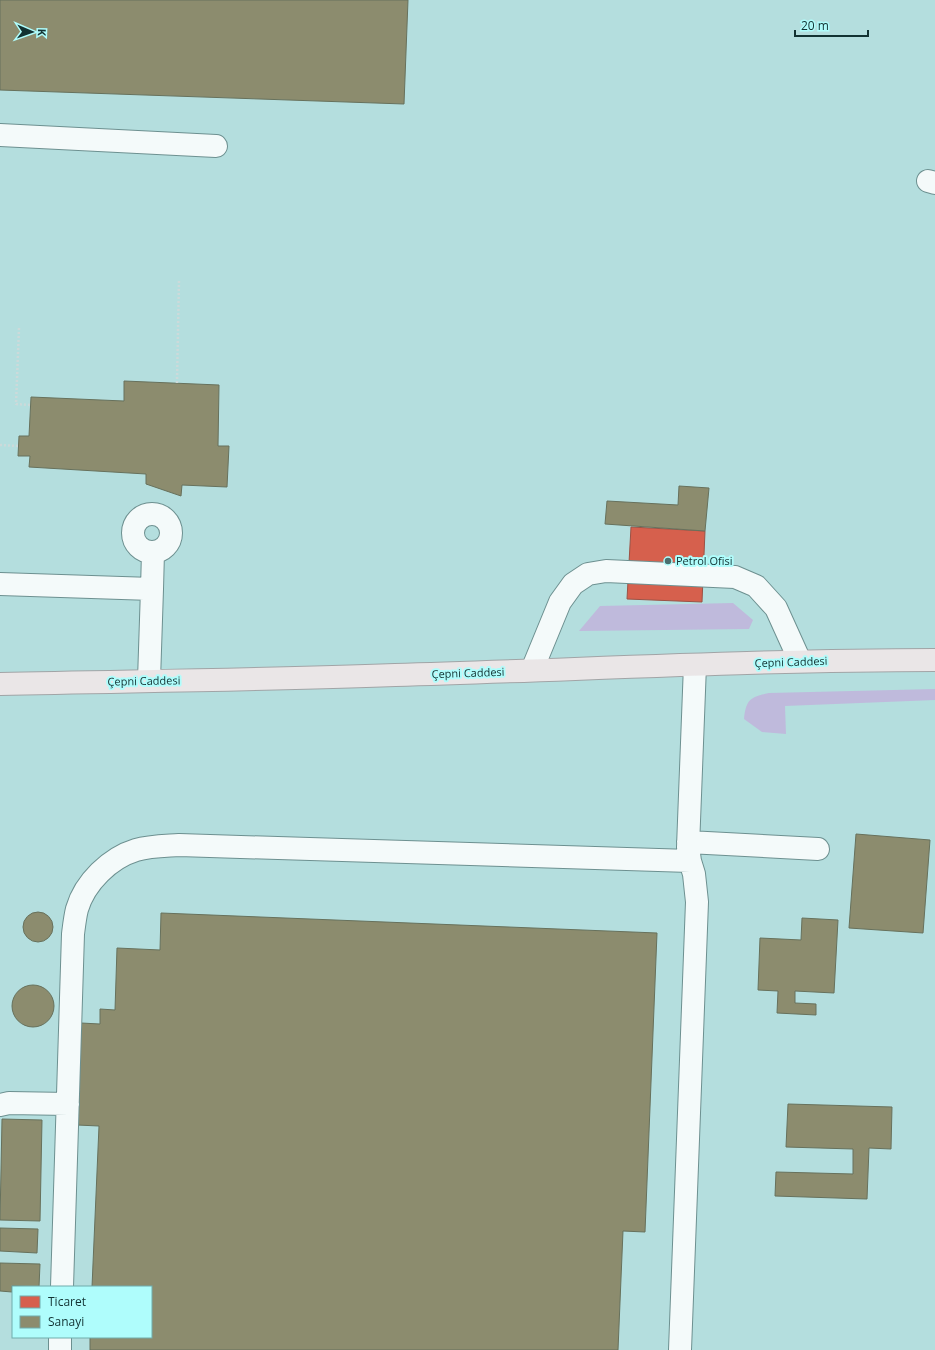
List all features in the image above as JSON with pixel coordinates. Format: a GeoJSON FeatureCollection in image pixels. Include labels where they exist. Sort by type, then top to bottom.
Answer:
{"type":"FeatureCollection","features":[{"type":"Feature","properties":{"kind":"main road","name":"Çepni Caddesi"},"geometry":{"type":"LineString","coordinates":[[0,684],[254,679],[800,661],[935,660]]}},
{"type":"Feature","properties":{"kind":"lane"},"geometry":{"type":"LineString","coordinates":[[0,135],[216,146]]}},
{"type":"Feature","properties":{"kind":"lane"},"geometry":{"type":"LineString","coordinates":[[149,680],[153,552]]}},
{"type":"Feature","properties":{"kind":"lane"},"geometry":{"type":"LineString","coordinates":[[532,670],[560,602],[573,584],[588,574],[606,571],[735,577],[756,586],[776,608],[800,661]]}},
{"type":"Feature","properties":{"kind":"lane"},"geometry":{"type":"LineString","coordinates":[[0,584],[152,589]]}},
{"type":"Feature","properties":{"kind":"lane"},"geometry":{"type":"LineString","coordinates":[[680,1350],[697,902],[694,874],[689,852],[695,665]]}},
{"type":"Feature","properties":{"kind":"lane"},"geometry":{"type":"LineString","coordinates":[[62,1286],[73,934],[77,909],[85,890],[97,875],[109,864],[123,855],[155,846],[179,845],[689,852],[818,849]]}},
{"type":"Feature","properties":{"kind":"lane"},"geometry":{"type":"LineString","coordinates":[[0,1105],[9,1103],[68,1104]]}},
{"type":"Feature","properties":{"kind":"lane"},"geometry":{"type":"LineString","coordinates":[[60,1338],[60,1350]]}},
{"type":"Feature","properties":{"kind":"path"},"geometry":{"type":"LineString","coordinates":[[177,383],[179,279]]}},
{"type":"Feature","properties":{"kind":"path"},"geometry":{"type":"LineString","coordinates":[[19,328],[16,404],[31,405]]}},
{"type":"Feature","properties":{"kind":"path"},"geometry":{"type":"LineString","coordinates":[[0,445],[19,446]]}},
{"type":"Feature","properties":{"kind":"shaded area"},"geometry":{"type":"Polygon","coordinates":[[[733,603],[753,620],[749,629],[579,631],[600,606],[733,603]]]}},
{"type":"Feature","properties":{"kind":"shaded area"},"geometry":{"type":"Polygon","coordinates":[[[935,689],[935,700],[785,706],[786,734],[762,732],[744,719],[746,707],[750,700],[757,696],[769,693],[935,689]]]}},
{"type":"Feature","properties":{"kind":"building: Ticaret"},"geometry":{"type":"Polygon","coordinates":[[[631,527],[705,531],[702,602],[627,599],[631,527]]]}},
{"type":"Feature","properties":{"kind":"building: Sanayi"},"geometry":{"type":"Polygon","coordinates":[[[0,0],[408,0],[404,104],[0,90],[0,0]]]}},
{"type":"Feature","properties":{"kind":"building: Sanayi"},"geometry":{"type":"Polygon","coordinates":[[[124,381],[219,385],[218,446],[229,446],[227,487],[182,485],[181,496],[146,484],[146,474],[29,467],[30,456],[18,456],[19,436],[29,436],[31,397],[124,401],[124,381]]]}},
{"type":"Feature","properties":{"kind":"building: Sanayi"},"geometry":{"type":"Polygon","coordinates":[[[679,486],[709,488],[705,531],[605,524],[607,501],[678,505],[679,486]]]}},
{"type":"Feature","properties":{"kind":"building: Sanayi"},"geometry":{"type":"Polygon","coordinates":[[[856,834],[930,840],[923,933],[849,928],[856,834]]]}},
{"type":"Feature","properties":{"kind":"building: Sanayi"},"geometry":{"type":"Polygon","coordinates":[[[38,912],[48,917],[53,927],[48,937],[38,942],[28,937],[23,927],[28,917],[38,912]]]}},
{"type":"Feature","properties":{"kind":"building: Sanayi"},"geometry":{"type":"Polygon","coordinates":[[[161,913],[657,933],[645,1232],[623,1231],[618,1350],[90,1350],[90,1338],[152,1338],[152,1286],[92,1286],[99,1126],[77,1125],[81,1023],[100,1024],[100,1009],[115,1010],[117,948],[160,950],[161,913]]]}},
{"type":"Feature","properties":{"kind":"building: Sanayi"},"geometry":{"type":"Polygon","coordinates":[[[802,918],[838,920],[834,993],[795,991],[795,1003],[816,1004],[816,1015],[777,1013],[778,991],[758,990],[760,938],[801,940],[802,918]]]}},
{"type":"Feature","properties":{"kind":"building: Sanayi"},"geometry":{"type":"Polygon","coordinates":[[[29,985],[37,985],[45,988],[51,994],[54,1006],[51,1018],[45,1024],[37,1027],[29,1027],[21,1024],[15,1018],[12,1010],[12,1002],[15,994],[21,988],[29,985]]]}},
{"type":"Feature","properties":{"kind":"building: Sanayi"},"geometry":{"type":"Polygon","coordinates":[[[788,1104],[892,1107],[891,1149],[869,1148],[867,1199],[775,1196],[776,1172],[853,1174],[853,1149],[786,1147],[788,1104]]]}},
{"type":"Feature","properties":{"kind":"building: Sanayi"},"geometry":{"type":"Polygon","coordinates":[[[2,1119],[42,1120],[40,1221],[0,1220],[2,1119]]]}},
{"type":"Feature","properties":{"kind":"building: Sanayi"},"geometry":{"type":"Polygon","coordinates":[[[0,1228],[38,1229],[37,1253],[0,1251],[0,1228]]]}},
{"type":"Feature","properties":{"kind":"building: Sanayi"},"geometry":{"type":"Polygon","coordinates":[[[0,1263],[40,1264],[39,1286],[12,1286],[12,1292],[0,1291],[0,1263]]]}},
{"type":"Feature","properties":{"kind":"place","name":"Petrol Ofisi"},"geometry":{"type":"Point","coordinates":[668,561]}}]}
